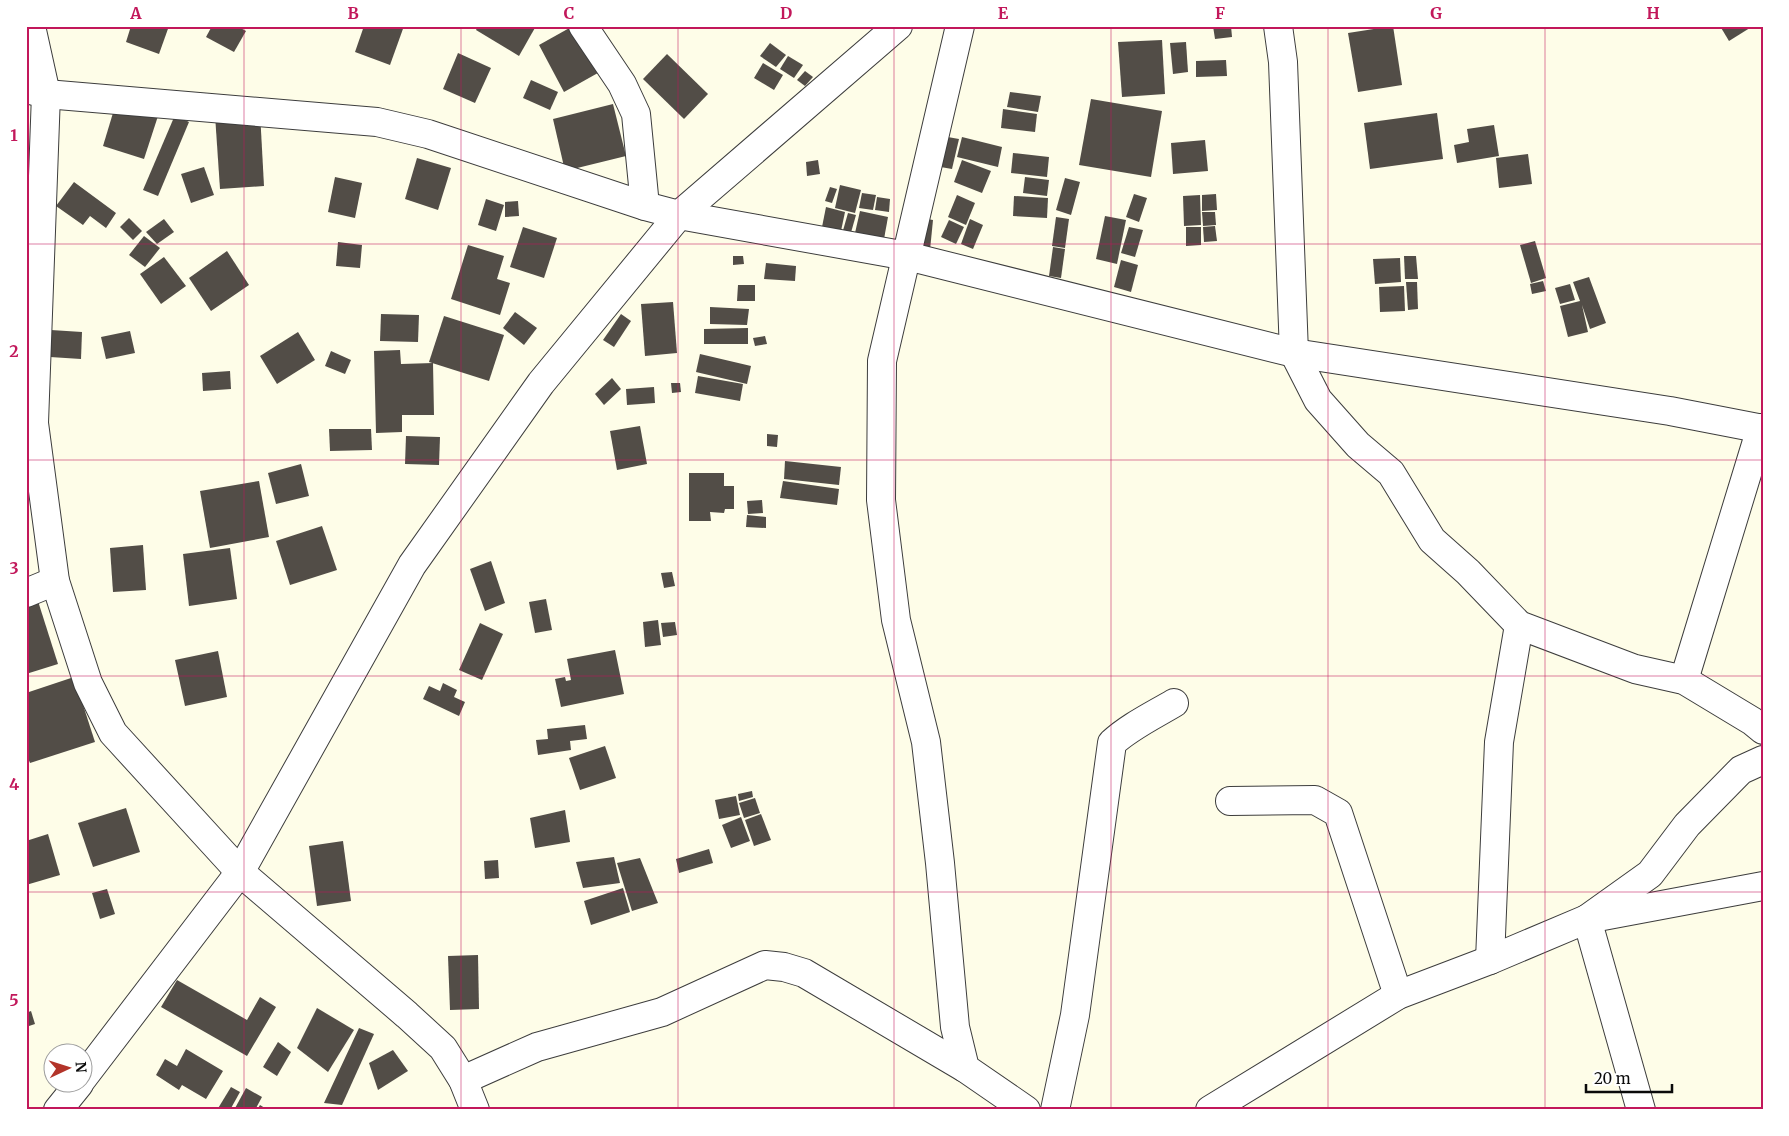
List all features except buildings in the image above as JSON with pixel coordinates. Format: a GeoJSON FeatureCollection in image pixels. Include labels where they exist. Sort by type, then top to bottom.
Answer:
{"type":"FeatureCollection","features":[{"type":"Feature","properties":{"kind":"street"},"geometry":{"type":"LineString","coordinates":[[31,26],[36,92],[34,423],[55,581],[88,684],[114,733],[240,872],[443,1048],[463,1080],[475,1110]]}},
{"type":"Feature","properties":{"kind":"street"},"geometry":{"type":"LineString","coordinates":[[583,26],[622,84],[636,114],[645,206]]}},
{"type":"Feature","properties":{"kind":"street"},"geometry":{"type":"LineString","coordinates":[[92,1066],[240,872],[412,565],[541,383],[679,216],[898,26]]}},
{"type":"Feature","properties":{"kind":"street"},"geometry":{"type":"LineString","coordinates":[[960,26],[882,361],[881,500],[896,620],[926,742],[941,873],[955,1027],[965,1068]]}},
{"type":"Feature","properties":{"kind":"street"},"geometry":{"type":"LineString","coordinates":[[1278,26],[1283,62],[1294,353],[1318,400],[1358,445],[1391,473],[1432,540],[1468,572],[1519,625],[1635,669],[1684,680],[1752,721],[1763,730]]}},
{"type":"Feature","properties":{"kind":"street"},"geometry":{"type":"LineString","coordinates":[[36,92],[377,122],[428,134],[679,216],[907,256],[1294,353],[1670,411],[1762,428],[1684,680]]}},
{"type":"Feature","properties":{"kind":"street"},"geometry":{"type":"LineString","coordinates":[[26,593],[55,581]]}},
{"type":"Feature","properties":{"kind":"street"},"geometry":{"type":"LineString","coordinates":[[1490,960],[1499,742],[1519,625]]}},
{"type":"Feature","properties":{"kind":"street"},"geometry":{"type":"LineString","coordinates":[[1054,1110],[1075,1015],[1112,743],[1123,733],[1174,703]]}},
{"type":"Feature","properties":{"kind":"street"},"geometry":{"type":"LineString","coordinates":[[1587,919],[1650,874],[1687,825],[1741,770],[1763,760]]}},
{"type":"Feature","properties":{"kind":"street"},"geometry":{"type":"LineString","coordinates":[[1230,801],[1315,800],[1338,813],[1398,996]]}},
{"type":"Feature","properties":{"kind":"street"},"geometry":{"type":"LineString","coordinates":[[1210,1110],[1398,996],[1587,919],[1763,886]]}},
{"type":"Feature","properties":{"kind":"street"},"geometry":{"type":"LineString","coordinates":[[1587,919],[1641,1110]]}},
{"type":"Feature","properties":{"kind":"street"},"geometry":{"type":"LineString","coordinates":[[463,1080],[537,1047],[662,1012],[765,965],[784,967],[804,973],[965,1068],[1026,1110]]}},
{"type":"Feature","properties":{"kind":"street"},"geometry":{"type":"LineString","coordinates":[[58,1110],[71,1094]]}}]}
